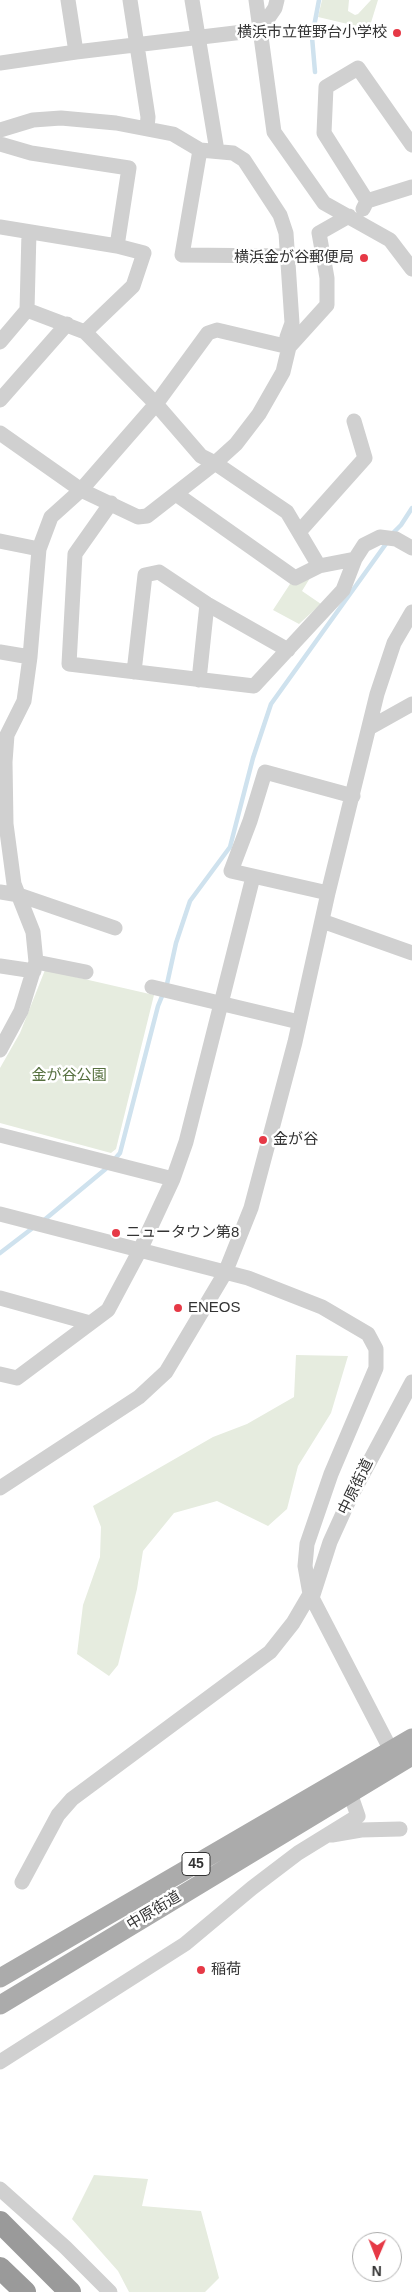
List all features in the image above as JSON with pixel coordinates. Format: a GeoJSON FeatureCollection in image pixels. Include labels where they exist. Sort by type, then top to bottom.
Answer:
{"type":"FeatureCollection","features":[{"type":"Feature","properties":{"kind":"highway"},"geometry":{"type":"LineString","coordinates":[[0,2222],[70,2292]]}},
{"type":"Feature","properties":{"kind":"highway"},"geometry":{"type":"LineString","coordinates":[[0,2268],[25,2292]]}},
{"type":"Feature","properties":{"kind":"main road","name":"中原街道"},"geometry":{"type":"LineString","coordinates":[[0,2004],[350,1793],[400,1757],[412,1738]]}},
{"type":"Feature","properties":{"kind":"main road","name":"中原街道"},"geometry":{"type":"LineString","coordinates":[[0,1978],[400,1757]]}},
{"type":"Feature","properties":{"kind":"street"},"geometry":{"type":"LineString","coordinates":[[68,0],[76,52]]}},
{"type":"Feature","properties":{"kind":"street"},"geometry":{"type":"LineString","coordinates":[[130,0],[148,117],[147,128]]}},
{"type":"Feature","properties":{"kind":"street"},"geometry":{"type":"LineString","coordinates":[[192,0],[217,151]]}},
{"type":"Feature","properties":{"kind":"street"},"geometry":{"type":"LineString","coordinates":[[256,0],[274,132],[324,203],[390,240],[412,269]]}},
{"type":"Feature","properties":{"kind":"street"},"geometry":{"type":"LineString","coordinates":[[0,64],[76,52],[260,30],[275,8],[277,0]]}},
{"type":"Feature","properties":{"kind":"street"},"geometry":{"type":"LineString","coordinates":[[367,201],[324,133],[326,88],[358,68],[412,145]]}},
{"type":"Feature","properties":{"kind":"street"},"geometry":{"type":"LineString","coordinates":[[0,130],[33,120],[61,118],[147,128],[173,134],[200,150],[233,153],[244,160],[280,215],[286,233],[292,322],[287,337],[289,347],[283,372],[260,414],[236,444],[148,516],[138,517],[80,490],[0,433]]}},
{"type":"Feature","properties":{"kind":"street"},"geometry":{"type":"LineString","coordinates":[[0,144],[31,153],[129,168],[117,246]]}},
{"type":"Feature","properties":{"kind":"street"},"geometry":{"type":"LineString","coordinates":[[200,150],[182,255],[288,256]]}},
{"type":"Feature","properties":{"kind":"street"},"geometry":{"type":"LineString","coordinates":[[289,347],[327,305],[327,278],[319,233],[353,218],[367,201],[412,187]]}},
{"type":"Feature","properties":{"kind":"street"},"geometry":{"type":"LineString","coordinates":[[0,227],[117,246],[144,253],[133,286],[85,332]]}},
{"type":"Feature","properties":{"kind":"street"},"geometry":{"type":"LineString","coordinates":[[0,342],[27,310],[29,232]]}},
{"type":"Feature","properties":{"kind":"street"},"geometry":{"type":"LineString","coordinates":[[27,310],[85,332],[156,404],[201,456],[215,463],[287,512],[319,566]]}},
{"type":"Feature","properties":{"kind":"street"},"geometry":{"type":"LineString","coordinates":[[0,400],[67,324]]}},
{"type":"Feature","properties":{"kind":"street"},"geometry":{"type":"LineString","coordinates":[[0,1050],[21,1011],[35,966],[33,932],[14,884],[6,824],[3,762],[7,734],[24,701],[30,657],[39,549],[51,517],[80,490],[156,404],[208,333],[217,330],[289,347]]}},
{"type":"Feature","properties":{"kind":"street"},"geometry":{"type":"LineString","coordinates":[[299,532],[365,458],[354,422]]}},
{"type":"Feature","properties":{"kind":"street"},"geometry":{"type":"LineString","coordinates":[[176,494],[295,578],[319,566],[355,559]]}},
{"type":"Feature","properties":{"kind":"street"},"geometry":{"type":"LineString","coordinates":[[111,503],[75,554],[69,664],[254,686],[343,590],[355,559],[364,545],[380,537],[396,539],[412,548]]}},
{"type":"Feature","properties":{"kind":"street"},"geometry":{"type":"LineString","coordinates":[[0,541],[39,549]]}},
{"type":"Feature","properties":{"kind":"street"},"geometry":{"type":"LineString","coordinates":[[134,672],[145,575],[159,572],[207,604],[288,650]]}},
{"type":"Feature","properties":{"kind":"street"},"geometry":{"type":"LineString","coordinates":[[199,680],[207,604]]}},
{"type":"Feature","properties":{"kind":"street"},"geometry":{"type":"LineString","coordinates":[[0,1488],[139,1397],[166,1372],[182,1349],[224,1273],[251,1208],[300,1022],[328,893],[377,694],[394,643],[412,612]]}},
{"type":"Feature","properties":{"kind":"street"},"geometry":{"type":"LineString","coordinates":[[0,652],[30,657]]}},
{"type":"Feature","properties":{"kind":"street"},"geometry":{"type":"LineString","coordinates":[[369,728],[410,710]]}},
{"type":"Feature","properties":{"kind":"street"},"geometry":{"type":"LineString","coordinates":[[328,893],[231,871],[250,821],[265,772],[352,796]]}},
{"type":"Feature","properties":{"kind":"street"},"geometry":{"type":"LineString","coordinates":[[0,1374],[17,1378],[108,1310],[140,1250],[173,1179],[189,1134],[253,877]]}},
{"type":"Feature","properties":{"kind":"street"},"geometry":{"type":"LineString","coordinates":[[0,892],[19,895],[116,928]]}},
{"type":"Feature","properties":{"kind":"street"},"geometry":{"type":"LineString","coordinates":[[322,922],[412,953]]}},
{"type":"Feature","properties":{"kind":"street"},"geometry":{"type":"LineString","coordinates":[[0,966],[35,966],[86,972]]}},
{"type":"Feature","properties":{"kind":"street"},"geometry":{"type":"LineString","coordinates":[[152,987],[300,1022]]}},
{"type":"Feature","properties":{"kind":"street"},"geometry":{"type":"LineString","coordinates":[[0,1135],[173,1179]]}},
{"type":"Feature","properties":{"kind":"street"},"geometry":{"type":"LineString","coordinates":[[0,1214],[271,1286],[322,1307],[368,1334],[376,1349],[376,1368],[331,1474],[307,1544],[305,1566],[311,1596],[400,1757]]}},
{"type":"Feature","properties":{"kind":"street"},"geometry":{"type":"LineString","coordinates":[[0,1298],[90,1322]]}},
{"type":"Feature","properties":{"kind":"street","name":"中原街道"},"geometry":{"type":"LineString","coordinates":[[22,1882],[58,1815],[72,1799],[270,1652],[293,1624],[311,1596],[330,1542],[350,1498],[412,1382]]}},
{"type":"Feature","properties":{"kind":"street"},"geometry":{"type":"LineString","coordinates":[[0,2062],[185,1944],[252,1888],[323,1837],[358,1816],[350,1793]]}},
{"type":"Feature","properties":{"kind":"street"},"geometry":{"type":"LineString","coordinates":[[323,1837],[361,1830],[400,1830]]}},
{"type":"Feature","properties":{"kind":"street"},"geometry":{"type":"LineString","coordinates":[[0,2189],[65,2247],[110,2292]]}},
{"type":"Feature","properties":{"kind":"green space"},"geometry":{"type":"Polygon","coordinates":[[[322,0],[349,0],[348,11],[355,15],[371,0],[378,0],[369,29],[318,17],[322,0]]]}},
{"type":"Feature","properties":{"kind":"green space"},"geometry":{"type":"Polygon","coordinates":[[[310,578],[302,591],[321,604],[299,624],[273,610],[290,584],[295,585],[310,578]]]}},
{"type":"Feature","properties":{"kind":"green space","name":"金が谷公園"},"geometry":{"type":"Polygon","coordinates":[[[45,970],[154,995],[116,1149],[111,1153],[0,1123],[0,1068],[20,1033],[45,970]]]}},
{"type":"Feature","properties":{"kind":"green space"},"geometry":{"type":"Polygon","coordinates":[[[296,1355],[348,1356],[331,1413],[298,1466],[287,1509],[268,1526],[217,1501],[174,1513],[143,1551],[137,1589],[118,1665],[109,1676],[77,1654],[83,1605],[100,1557],[101,1527],[93,1506],[213,1437],[247,1424],[294,1397],[296,1355]]]}},
{"type":"Feature","properties":{"kind":"green space"},"geometry":{"type":"Polygon","coordinates":[[[94,2175],[148,2179],[142,2206],[201,2211],[219,2278],[205,2292],[129,2292],[118,2271],[72,2219],[94,2175]]]}},
{"type":"Feature","properties":{"kind":"waterway"},"geometry":{"type":"LineString","coordinates":[[315,72],[312,37],[319,0]]}},
{"type":"Feature","properties":{"kind":"waterway"},"geometry":{"type":"LineString","coordinates":[[392,534],[401,525],[412,508]]}},
{"type":"Feature","properties":{"kind":"waterway"},"geometry":{"type":"LineString","coordinates":[[113,1161],[120,1153],[158,1006],[167,984],[176,943],[190,901],[230,847],[253,758],[271,704],[388,541]]}},
{"type":"Feature","properties":{"kind":"waterway"},"geometry":{"type":"LineString","coordinates":[[43,1221],[108,1167]]}},
{"type":"Feature","properties":{"kind":"waterway"},"geometry":{"type":"LineString","coordinates":[[0,1253],[34,1227]]}},
{"type":"Feature","properties":{"kind":"place","name":"横浜市立笹野台小学校"},"geometry":{"type":"Point","coordinates":[397,33]}},
{"type":"Feature","properties":{"kind":"place","name":"横浜金が谷郵便局"},"geometry":{"type":"Point","coordinates":[364,258]}},
{"type":"Feature","properties":{"kind":"place","name":"金が谷"},"geometry":{"type":"Point","coordinates":[263,1140]}},
{"type":"Feature","properties":{"kind":"place","name":"ニュータウン第8"},"geometry":{"type":"Point","coordinates":[116,1233]}},
{"type":"Feature","properties":{"kind":"place","name":"ENEOS"},"geometry":{"type":"Point","coordinates":[178,1308]}},
{"type":"Feature","properties":{"kind":"place","name":"稲荷"},"geometry":{"type":"Point","coordinates":[201,1970]}}]}
